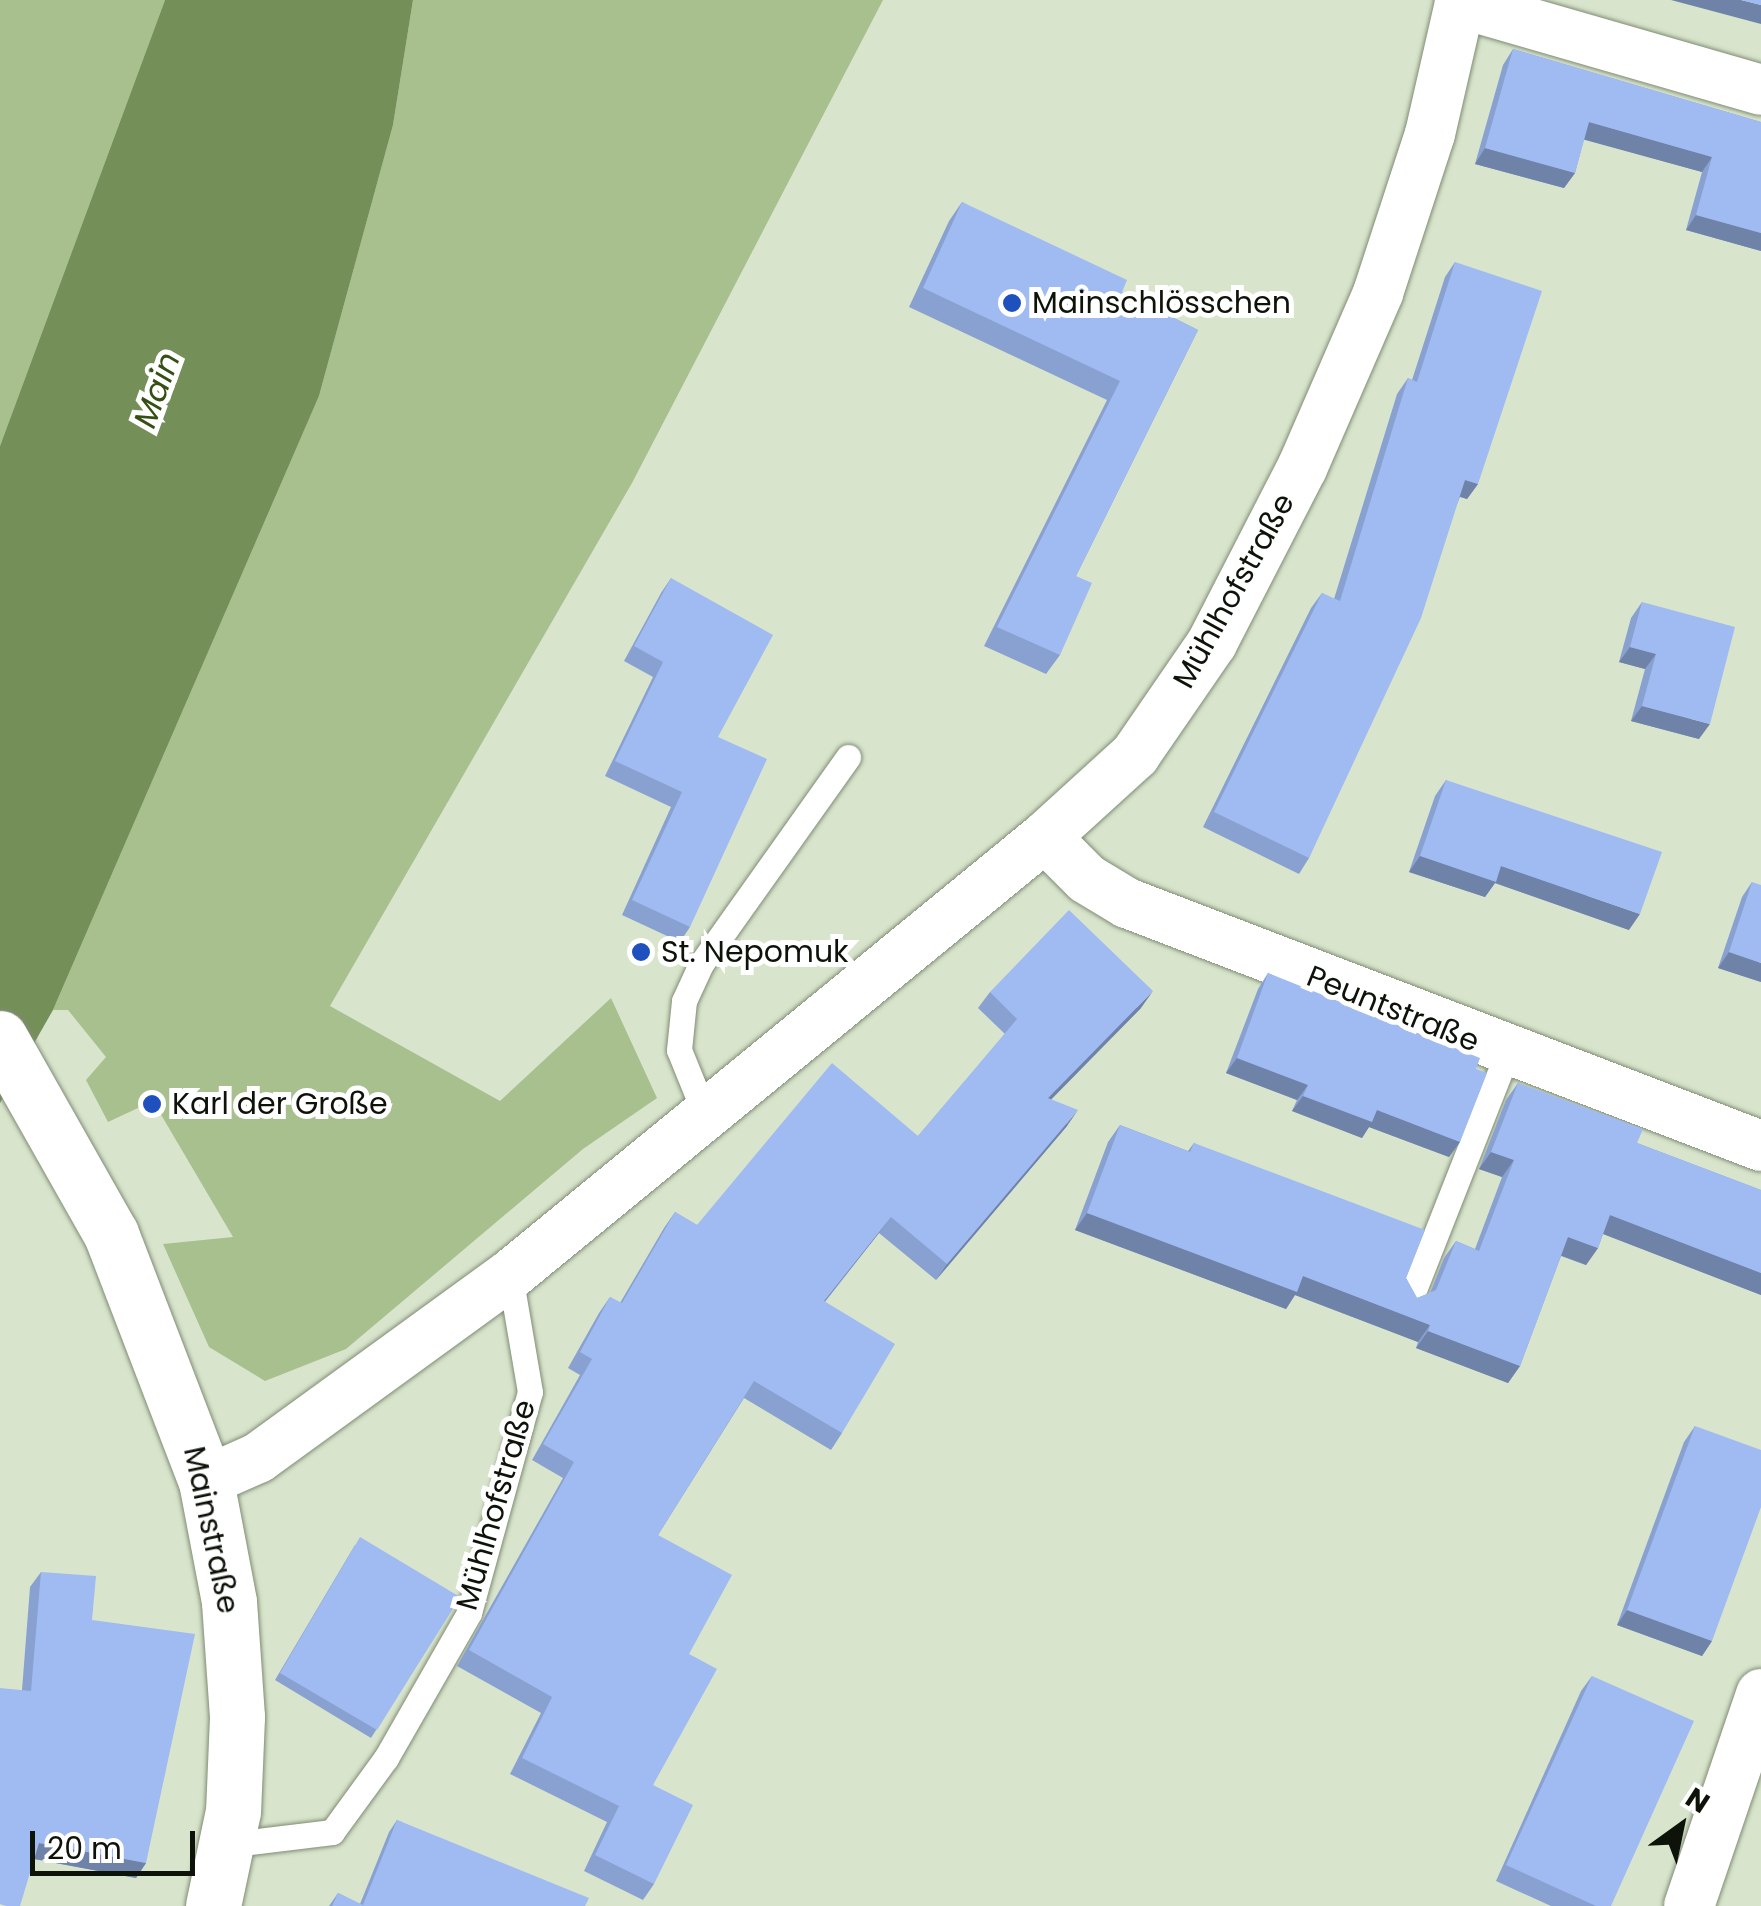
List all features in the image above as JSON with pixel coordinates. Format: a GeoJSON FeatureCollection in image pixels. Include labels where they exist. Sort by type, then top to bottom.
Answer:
{"type":"FeatureCollection","features":[{"type":"Feature","properties":{"kind":"main road","name":"Mainstraße"},"geometry":{"type":"LineString","coordinates":[[0,1038],[80,1175],[181,1403],[206,1481],[229,1602],[237,1717],[226,1845],[213,1906]]}},
{"type":"Feature","properties":{"kind":"street","name":"Mühlhofstraße"},"geometry":{"type":"LineString","coordinates":[[206,1481],[258,1458],[510,1275],[1045,838],[1135,756],[1212,644],[1302,468],[1378,293],[1430,134],[1460,2],[1761,90]]}},
{"type":"Feature","properties":{"kind":"street","name":"Peuntstraße"},"geometry":{"type":"LineString","coordinates":[[1045,838],[1087,879],[1127,903],[1507,1054],[1761,1146]]}},
{"type":"Feature","properties":{"kind":"street"},"geometry":{"type":"LineString","coordinates":[[1690,1906],[1761,1694]]}},
{"type":"Feature","properties":{"kind":"lane"},"geometry":{"type":"LineString","coordinates":[[705,1114],[679,1050],[684,1001],[701,964],[848,756]]}},
{"type":"Feature","properties":{"kind":"lane"},"geometry":{"type":"LineString","coordinates":[[1410,1300],[1507,1054]]}},
{"type":"Feature","properties":{"kind":"lane","name":"Mühlhofstraße"},"geometry":{"type":"LineString","coordinates":[[226,1845],[332,1832],[386,1758],[469,1613],[530,1392],[510,1275]]}},
{"type":"Feature","properties":{"kind":"shaded area"},"geometry":{"type":"Polygon","coordinates":[[[0,0],[165,0],[0,446],[0,0]]]}},
{"type":"Feature","properties":{"kind":"shaded area"},"geometry":{"type":"Polygon","coordinates":[[[413,0],[883,0],[632,483],[330,1006],[500,1101],[611,998],[657,1098],[583,1149],[346,1349],[265,1381],[209,1347],[163,1244],[233,1237],[153,1101],[108,1122],[86,1080],[106,1057],[68,1010],[53,1010],[319,396],[393,125],[413,0]]]}},
{"type":"Feature","properties":{"kind":"water","name":"Main"},"geometry":{"type":"Polygon","coordinates":[[[165,0],[413,0],[393,125],[319,396],[53,1010],[0,1103],[0,446],[165,0]]]}},
{"type":"Feature","properties":{"kind":"building"},"geometry":{"type":"Polygon","coordinates":[[[1513,49],[1761,122],[1761,233],[1696,215],[1712,157],[1589,122],[1575,173],[1485,148],[1513,49]]]}},
{"type":"Feature","properties":{"kind":"building"},"geometry":{"type":"Polygon","coordinates":[[[962,202],[1127,280],[1122,292],[1198,330],[1076,576],[1092,583],[1060,655],[997,627],[1120,381],[923,288],[962,202]]]}},
{"type":"Feature","properties":{"kind":"building"},"geometry":{"type":"Polygon","coordinates":[[[1455,262],[1542,291],[1478,484],[1465,480],[1421,618],[1309,858],[1214,812],[1322,593],[1340,601],[1408,378],[1417,382],[1455,262]]]}},
{"type":"Feature","properties":{"kind":"building"},"geometry":{"type":"Polygon","coordinates":[[[671,578],[773,635],[718,737],[767,759],[690,927],[632,900],[682,792],[615,761],[663,662],[634,646],[671,578]]]}},
{"type":"Feature","properties":{"kind":"building"},"geometry":{"type":"Polygon","coordinates":[[[1642,602],[1735,627],[1710,724],[1642,706],[1656,654],[1630,647],[1642,602]]]}},
{"type":"Feature","properties":{"kind":"building"},"geometry":{"type":"Polygon","coordinates":[[[1446,780],[1662,852],[1640,914],[1501,866],[1496,882],[1420,856],[1446,780]]]}},
{"type":"Feature","properties":{"kind":"building"},"geometry":{"type":"Polygon","coordinates":[[[1752,882],[1761,885],[1761,963],[1729,952],[1752,882]]]}},
{"type":"Feature","properties":{"kind":"building"},"geometry":{"type":"Polygon","coordinates":[[[1069,910],[1153,991],[1048,1098],[1078,1110],[947,1264],[891,1217],[824,1301],[895,1344],[842,1433],[754,1381],[658,1535],[732,1575],[689,1654],[717,1669],[653,1785],[693,1805],[654,1884],[595,1855],[619,1806],[522,1758],[552,1697],[469,1650],[574,1462],[543,1444],[592,1359],[580,1352],[610,1297],[622,1303],[675,1212],[697,1225],[832,1063],[918,1136],[1017,1019],[990,992],[1069,910]]]}},
{"type":"Feature","properties":{"kind":"building"},"geometry":{"type":"Polygon","coordinates":[[[1268,973],[1480,1058],[1476,1069],[1487,1073],[1460,1142],[1377,1110],[1372,1122],[1303,1096],[1308,1085],[1237,1058],[1268,973]]]}},
{"type":"Feature","properties":{"kind":"building"},"geometry":{"type":"Polygon","coordinates":[[[1518,1083],[1643,1129],[1637,1143],[1761,1190],[1761,1273],[1610,1215],[1598,1248],[1568,1237],[1520,1366],[1428,1331],[1430,1325],[1303,1276],[1297,1292],[1087,1213],[1120,1125],[1190,1152],[1194,1143],[1425,1230],[1406,1278],[1417,1298],[1436,1290],[1456,1241],[1479,1251],[1514,1160],[1491,1152],[1518,1083]]]}},
{"type":"Feature","properties":{"kind":"building"},"geometry":{"type":"Polygon","coordinates":[[[1695,1426],[1761,1450],[1761,1507],[1712,1641],[1627,1610],[1695,1426]]]}},
{"type":"Feature","properties":{"kind":"building"},"geometry":{"type":"Polygon","coordinates":[[[360,1537],[460,1597],[377,1730],[280,1673],[360,1537]]]}},
{"type":"Feature","properties":{"kind":"building"},"geometry":{"type":"Polygon","coordinates":[[[41,1572],[96,1576],[92,1620],[195,1634],[146,1863],[39,1843],[20,1906],[6,1906],[0,1904],[0,1688],[31,1691],[41,1572]]]}},
{"type":"Feature","properties":{"kind":"building"},"geometry":{"type":"Polygon","coordinates":[[[1592,1676],[1694,1721],[1611,1906],[1596,1906],[1506,1865],[1592,1676]]]}},
{"type":"Feature","properties":{"kind":"building"},"geometry":{"type":"Polygon","coordinates":[[[397,1820],[589,1898],[585,1906],[332,1906],[338,1893],[363,1905],[397,1820]]]}},
{"type":"Feature","properties":{"kind":"place","name":"Mainschlösschen"},"geometry":{"type":"Point","coordinates":[1012,303]}},
{"type":"Feature","properties":{"kind":"place","name":"St. Nepomuk"},"geometry":{"type":"Point","coordinates":[641,952]}},
{"type":"Feature","properties":{"kind":"place","name":"Karl der Große"},"geometry":{"type":"Point","coordinates":[152,1104]}}]}
